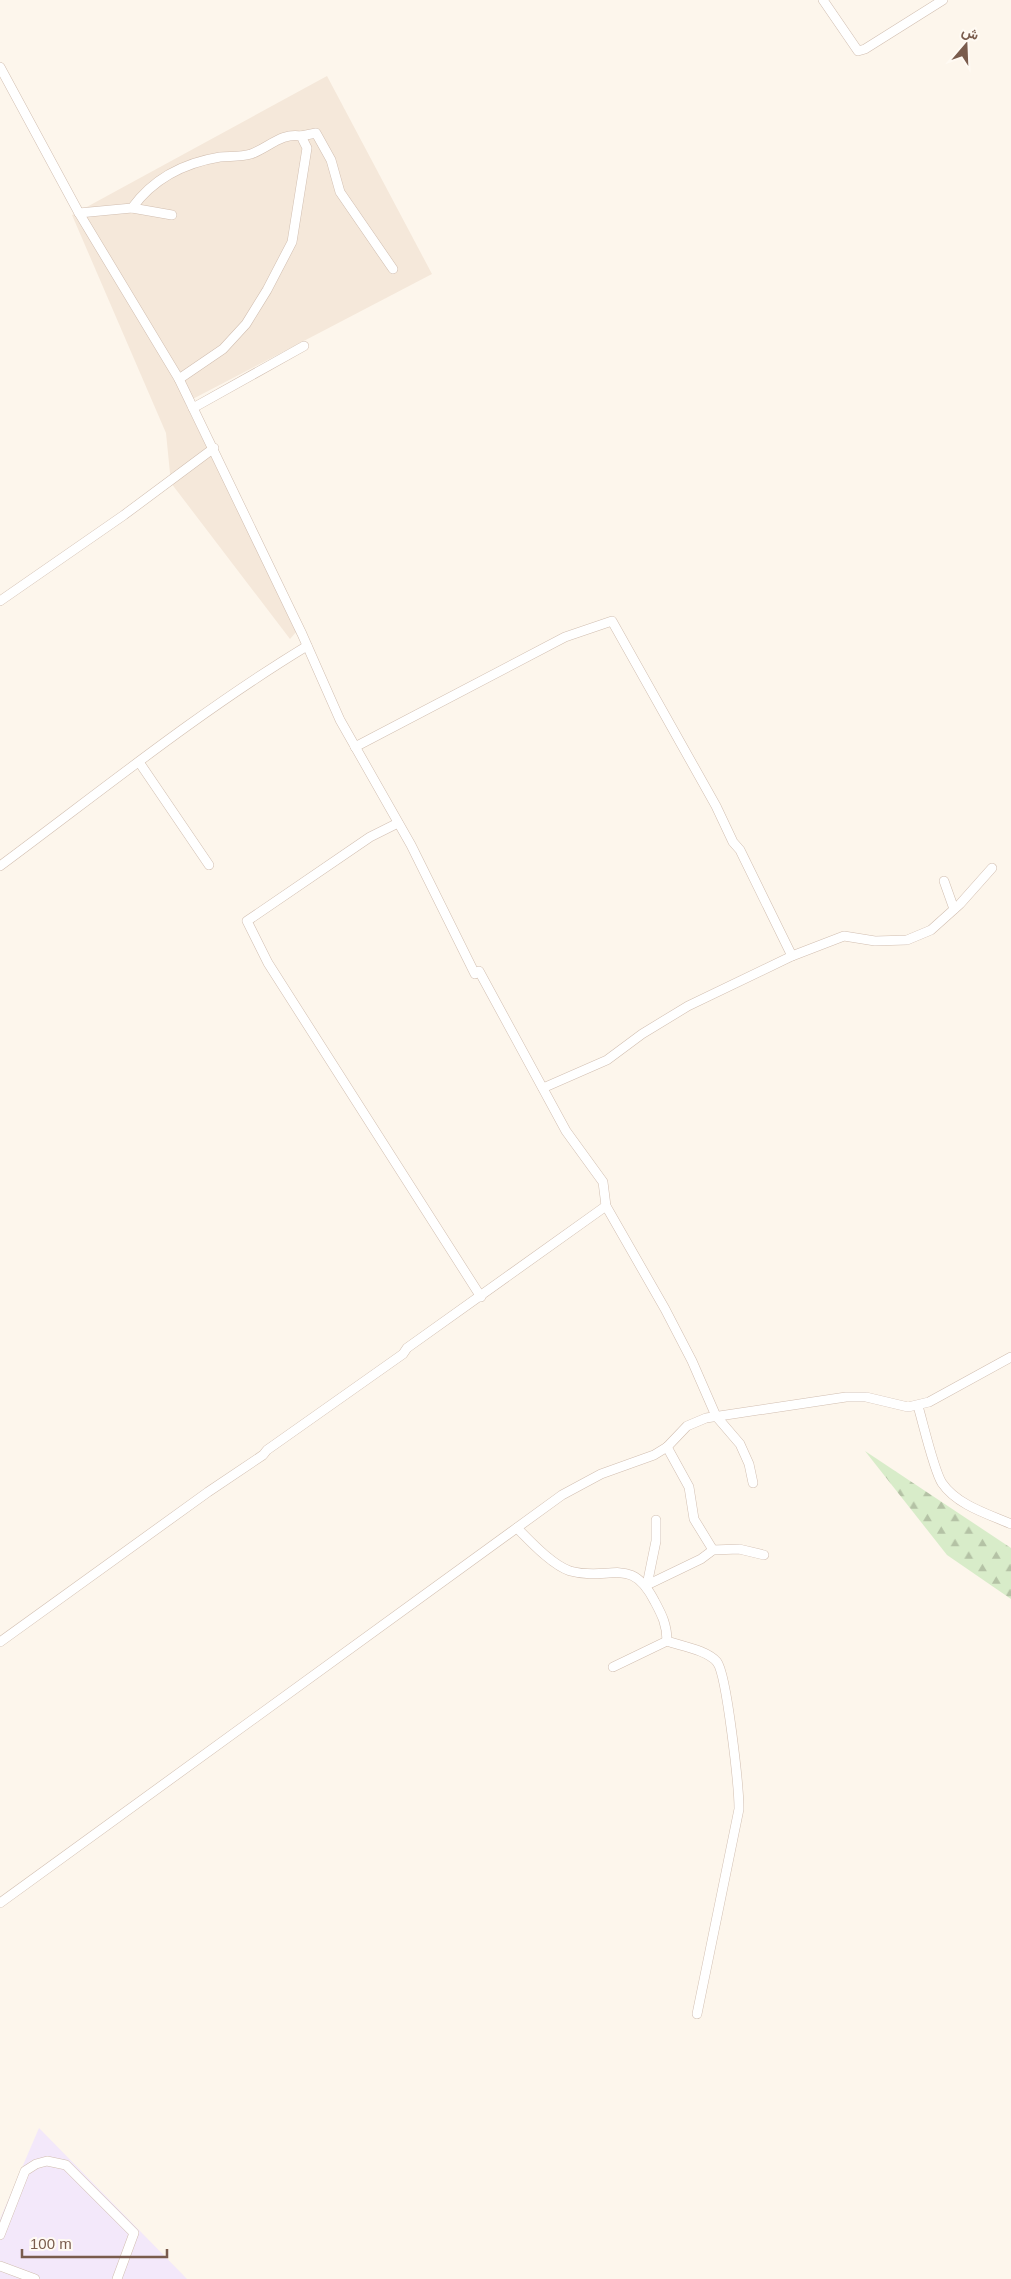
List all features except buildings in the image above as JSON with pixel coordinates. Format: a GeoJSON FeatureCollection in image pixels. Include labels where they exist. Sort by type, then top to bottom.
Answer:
{"type":"FeatureCollection","features":[{"type":"Feature","properties":{"kind":"street"},"geometry":{"type":"LineString","coordinates":[[822,0],[858,51],[865,49],[944,0]]}},
{"type":"Feature","properties":{"kind":"street"},"geometry":{"type":"LineString","coordinates":[[0,67],[79,213],[179,379],[307,646],[340,720],[566,1131],[603,1182],[606,1206],[670,1318],[692,1361],[716,1416],[726,1425],[740,1444],[749,1464],[753,1483]]}},
{"type":"Feature","properties":{"kind":"street"},"geometry":{"type":"LineString","coordinates":[[132,208],[143,193],[160,178],[191,164],[250,154],[291,134],[300,136],[316,133],[331,160],[340,192],[393,269]]}},
{"type":"Feature","properties":{"kind":"street"},"geometry":{"type":"LineString","coordinates":[[179,379],[223,349],[246,324],[292,242],[306,148],[300,136]]}},
{"type":"Feature","properties":{"kind":"street"},"geometry":{"type":"LineString","coordinates":[[79,213],[132,208],[172,214]]}},
{"type":"Feature","properties":{"kind":"street"},"geometry":{"type":"LineString","coordinates":[[193,408],[304,346]]}},
{"type":"Feature","properties":{"kind":"street"},"geometry":{"type":"LineString","coordinates":[[0,601],[124,515],[213,448]]}},
{"type":"Feature","properties":{"kind":"street"},"geometry":{"type":"LineString","coordinates":[[355,747],[564,637],[612,621],[716,806],[733,842],[740,850],[792,956]]}},
{"type":"Feature","properties":{"kind":"street"},"geometry":{"type":"LineString","coordinates":[[0,866],[139,762],[272,667],[307,646]]}},
{"type":"Feature","properties":{"kind":"street"},"geometry":{"type":"LineString","coordinates":[[139,762],[210,864]]}},
{"type":"Feature","properties":{"kind":"street"},"geometry":{"type":"LineString","coordinates":[[398,823],[370,837],[247,921],[268,963],[481,1297]]}},
{"type":"Feature","properties":{"kind":"street"},"geometry":{"type":"LineString","coordinates":[[543,1088],[607,1060],[642,1034],[688,1006],[792,956],[844,936],[875,941],[907,940],[931,930],[954,909],[992,868]]}},
{"type":"Feature","properties":{"kind":"street"},"geometry":{"type":"LineString","coordinates":[[944,881],[954,909]]}},
{"type":"Feature","properties":{"kind":"street"},"geometry":{"type":"LineString","coordinates":[[0,1642],[606,1206]]}},
{"type":"Feature","properties":{"kind":"street"},"geometry":{"type":"LineString","coordinates":[[0,1903],[516,1528],[581,1484],[642,1460],[668,1447],[688,1426],[696,1421],[716,1416],[855,1397],[876,1399],[900,1406],[918,1406],[929,1402],[1011,1357]]}},
{"type":"Feature","properties":{"kind":"street"},"geometry":{"type":"LineString","coordinates":[[918,1406],[941,1482],[954,1496],[977,1510],[1011,1524]]}},
{"type":"Feature","properties":{"kind":"street"},"geometry":{"type":"LineString","coordinates":[[668,1447],[689,1487],[694,1519],[713,1550]]}},
{"type":"Feature","properties":{"kind":"street"},"geometry":{"type":"LineString","coordinates":[[647,1585],[656,1541],[656,1520]]}},
{"type":"Feature","properties":{"kind":"street"},"geometry":{"type":"LineString","coordinates":[[516,1528],[535,1546],[569,1570],[599,1574],[627,1573],[637,1576],[647,1585],[667,1625],[668,1641]]}},
{"type":"Feature","properties":{"kind":"street"},"geometry":{"type":"LineString","coordinates":[[647,1585],[701,1559],[713,1550],[739,1548],[764,1555]]}},
{"type":"Feature","properties":{"kind":"street"},"geometry":{"type":"LineString","coordinates":[[613,1667],[668,1641],[712,1657],[718,1663],[726,1695],[739,1790],[737,1824],[697,2014]]}},
{"type":"Feature","properties":{"kind":"street"},"geometry":{"type":"LineString","coordinates":[[0,2235],[25,2171],[36,2164],[47,2161],[66,2164],[134,2233],[117,2279]]}},
{"type":"Feature","properties":{"kind":"street"},"geometry":{"type":"LineString","coordinates":[[0,2266],[35,2279]]}},
{"type":"Feature","properties":{"kind":"shaded area"},"geometry":{"type":"Polygon","coordinates":[[[327,76],[432,274],[185,403],[297,631],[290,639],[171,483],[166,433],[72,215],[327,76]]]}},
{"type":"Feature","properties":{"kind":"shaded area"},"geometry":{"type":"Polygon","coordinates":[[[39,2128],[187,2279],[0,2279],[0,2219],[39,2128]]]}},
{"type":"Feature","properties":{"kind":"green space"},"geometry":{"type":"Polygon","coordinates":[[[865,1451],[1011,1548],[1011,1599],[947,1555],[865,1451]]]}}]}
